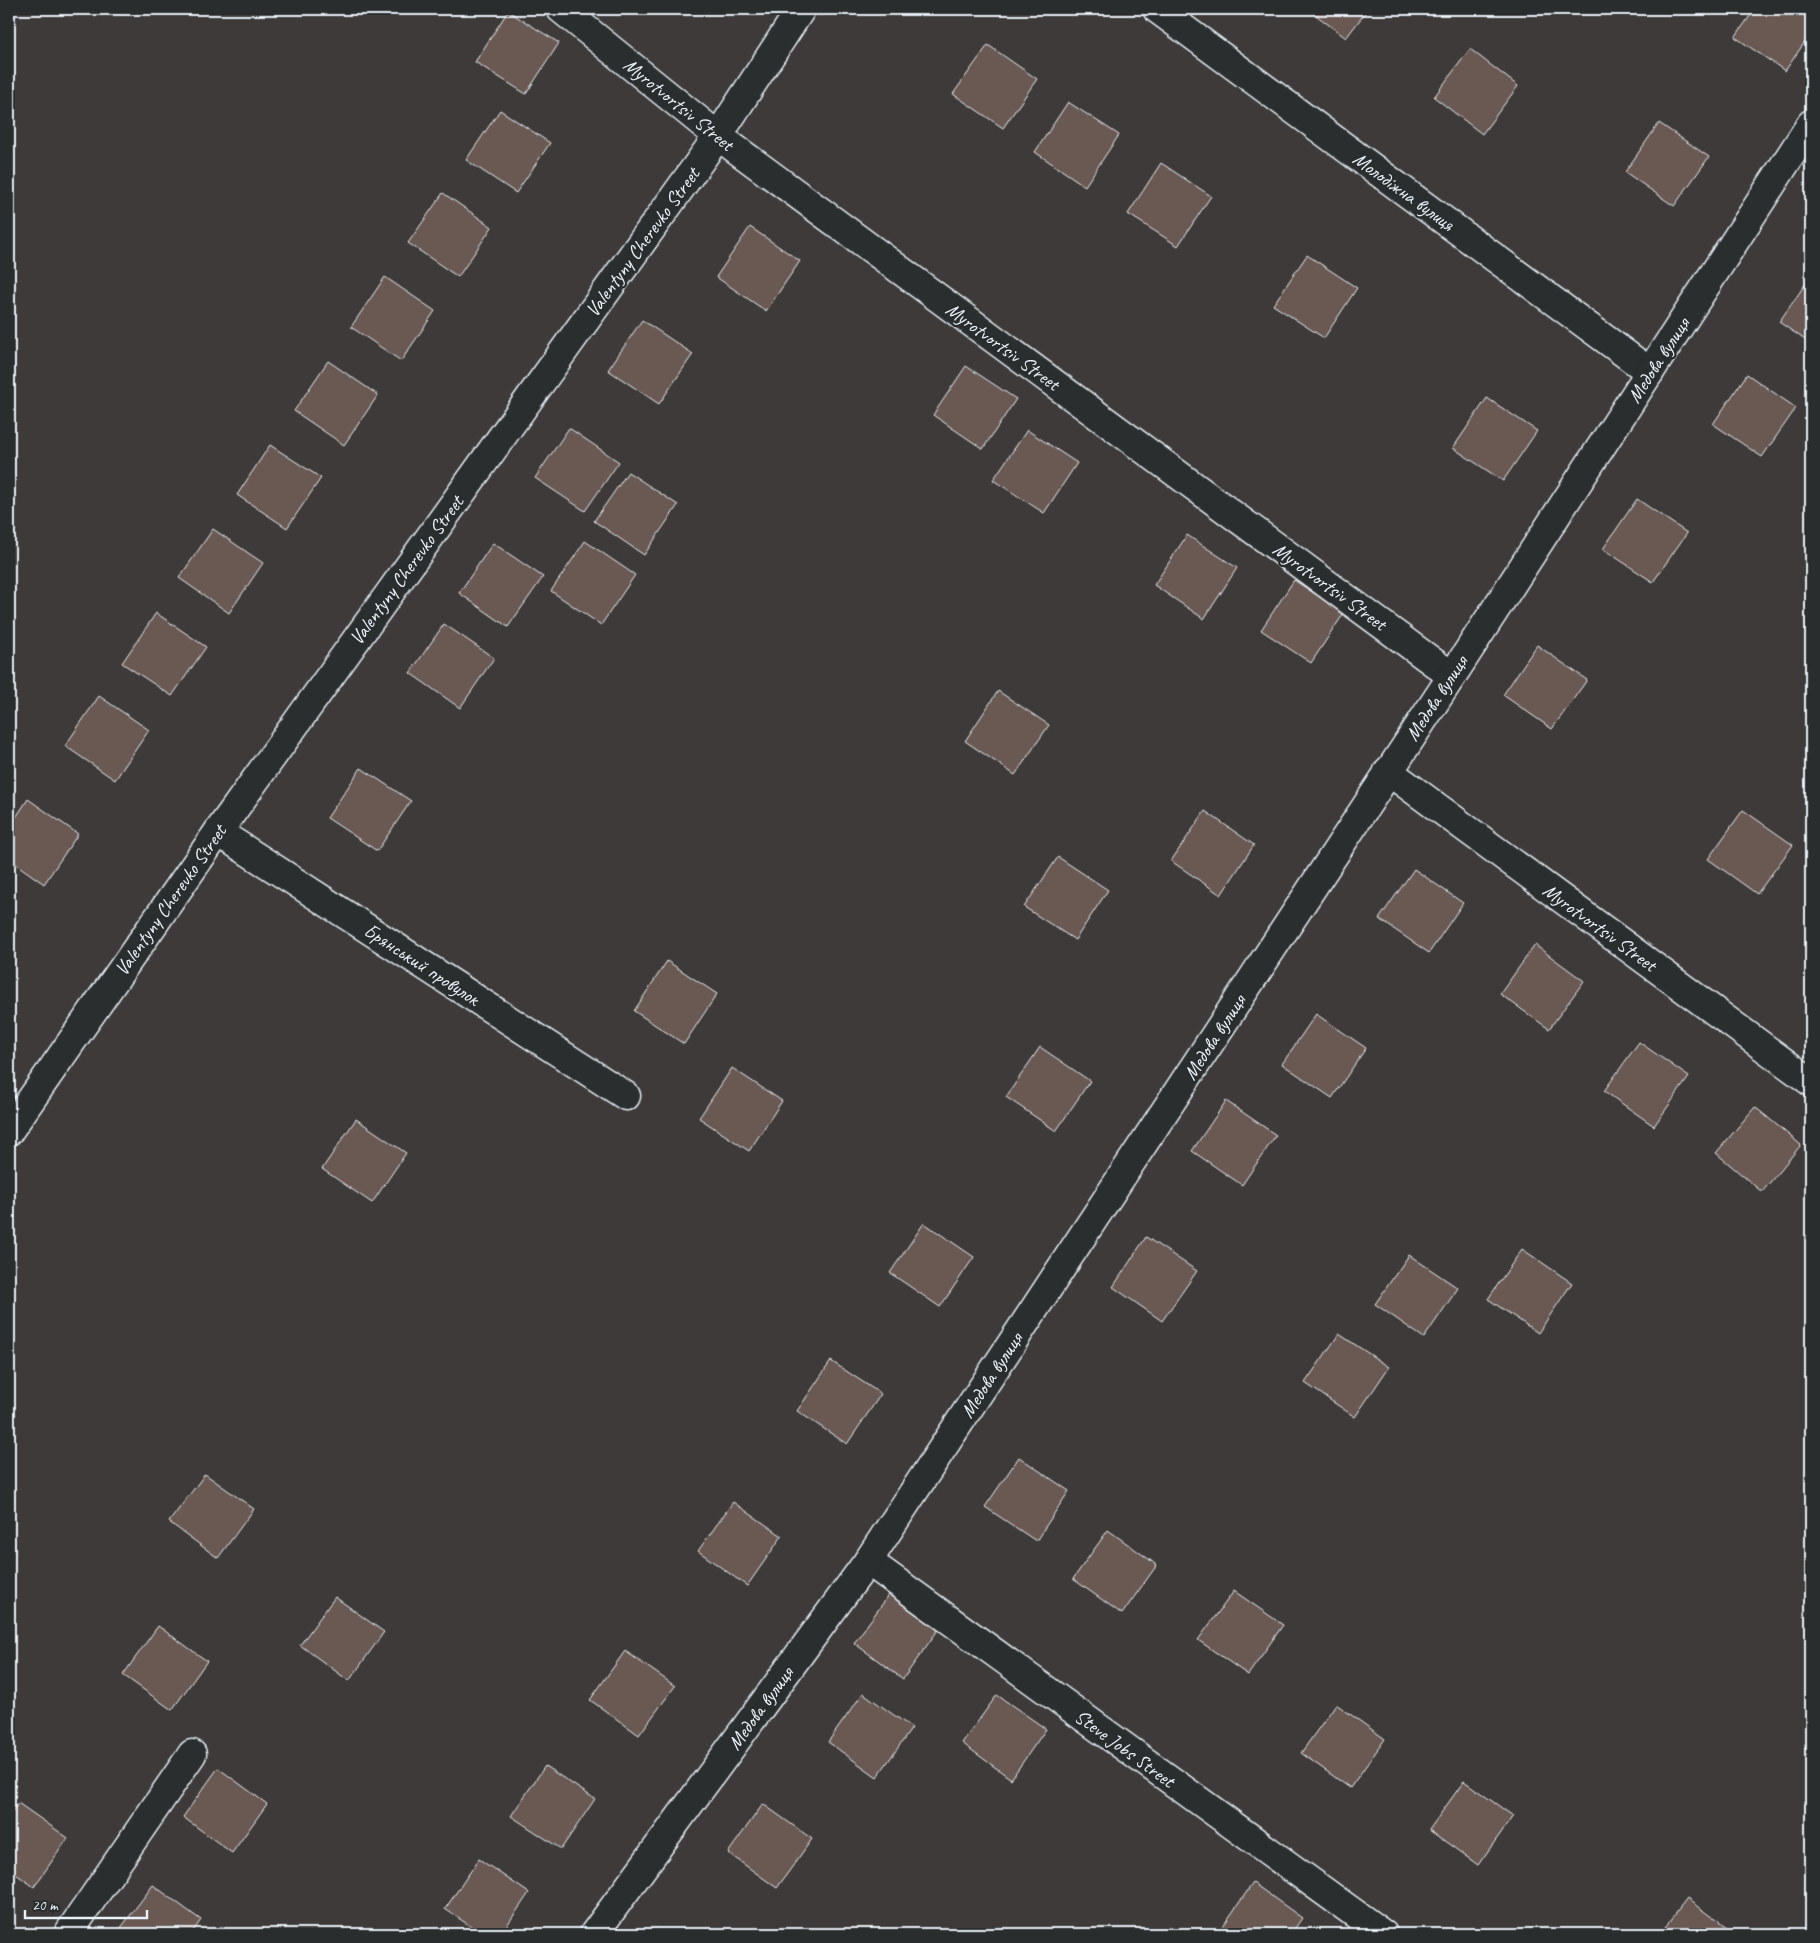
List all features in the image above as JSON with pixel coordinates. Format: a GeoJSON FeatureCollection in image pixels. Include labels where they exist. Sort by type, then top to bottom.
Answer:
{"type":"FeatureCollection","features":[{"type":"Feature","properties":{"kind":"street","name":"Myrotvortsiv Street"},"geometry":{"type":"LineString","coordinates":[[561,9],[718,136],[1452,676]]}},
{"type":"Feature","properties":{"kind":"street","name":"Valentyny Cherevko Street"},"geometry":{"type":"LineString","coordinates":[[9,1130],[218,832],[718,136],[801,9]]}},
{"type":"Feature","properties":{"kind":"street","name":"Молодіжна вулиця"},"geometry":{"type":"LineString","coordinates":[[1158,9],[1650,372]]}},
{"type":"Feature","properties":{"kind":"street","name":"Медова вулиця"},"geometry":{"type":"LineString","coordinates":[[594,1934],[868,1561],[1452,676],[1811,124]]}},
{"type":"Feature","properties":{"kind":"street","name":"Myrotvortsiv Street"},"geometry":{"type":"LineString","coordinates":[[1388,771],[1811,1082]]}},
{"type":"Feature","properties":{"kind":"street","name":"Брянський провулок"},"geometry":{"type":"LineString","coordinates":[[218,832],[626,1096]]}},
{"type":"Feature","properties":{"kind":"street","name":"Steve Jobs Street"},"geometry":{"type":"LineString","coordinates":[[868,1561],[1383,1934]]}},
{"type":"Feature","properties":{"kind":"street"},"geometry":{"type":"LineString","coordinates":[[68,1934],[192,1754]]}},
{"type":"Feature","properties":{"kind":"building"},"geometry":{"type":"Polygon","coordinates":[[[907,9],[920,9],[915,14],[907,9]]]}},
{"type":"Feature","properties":{"kind":"building"},"geometry":{"type":"Polygon","coordinates":[[[1308,9],[1368,9],[1346,38],[1308,9]]]}},
{"type":"Feature","properties":{"kind":"building"},"geometry":{"type":"Polygon","coordinates":[[[1755,9],[1801,9],[1811,16],[1811,33],[1785,71],[1735,37],[1755,9]]]}},
{"type":"Feature","properties":{"kind":"building"},"geometry":{"type":"Polygon","coordinates":[[[508,11],[559,43],[526,94],[475,62],[508,11]]]}},
{"type":"Feature","properties":{"kind":"building"},"geometry":{"type":"Polygon","coordinates":[[[988,45],[1037,79],[1003,128],[953,94],[988,45]]]}},
{"type":"Feature","properties":{"kind":"building"},"geometry":{"type":"Polygon","coordinates":[[[1470,49],[1518,86],[1482,134],[1434,97],[1470,49]]]}},
{"type":"Feature","properties":{"kind":"building"},"geometry":{"type":"Polygon","coordinates":[[[1068,102],[1119,135],[1085,186],[1035,152],[1068,102]]]}},
{"type":"Feature","properties":{"kind":"building"},"geometry":{"type":"Polygon","coordinates":[[[500,110],[550,143],[516,193],[466,160],[500,110]]]}},
{"type":"Feature","properties":{"kind":"building"},"geometry":{"type":"Polygon","coordinates":[[[1659,123],[1709,157],[1674,206],[1625,172],[1659,123]]]}},
{"type":"Feature","properties":{"kind":"building"},"geometry":{"type":"Polygon","coordinates":[[[1161,163],[1211,196],[1178,246],[1128,214],[1161,163]]]}},
{"type":"Feature","properties":{"kind":"building"},"geometry":{"type":"Polygon","coordinates":[[[443,193],[492,227],[458,277],[408,243],[443,193]]]}},
{"type":"Feature","properties":{"kind":"building"},"geometry":{"type":"Polygon","coordinates":[[[750,227],[800,261],[766,311],[716,277],[750,227]]]}},
{"type":"Feature","properties":{"kind":"building"},"geometry":{"type":"Polygon","coordinates":[[[1307,255],[1357,288],[1324,338],[1273,305],[1307,255]]]}},
{"type":"Feature","properties":{"kind":"building"},"geometry":{"type":"Polygon","coordinates":[[[1811,276],[1811,344],[1779,322],[1811,276]]]}},
{"type":"Feature","properties":{"kind":"building"},"geometry":{"type":"Polygon","coordinates":[[[385,277],[435,311],[401,361],[351,327],[385,277]]]}},
{"type":"Feature","properties":{"kind":"building"},"geometry":{"type":"Polygon","coordinates":[[[642,320],[693,354],[659,404],[608,370],[642,320]]]}},
{"type":"Feature","properties":{"kind":"building"},"geometry":{"type":"Polygon","coordinates":[[[328,361],[378,395],[344,445],[294,411],[328,361]]]}},
{"type":"Feature","properties":{"kind":"building"},"geometry":{"type":"Polygon","coordinates":[[[966,366],[1016,399],[983,449],[933,415],[966,366]]]}},
{"type":"Feature","properties":{"kind":"building"},"geometry":{"type":"Polygon","coordinates":[[[1747,374],[1796,408],[1762,457],[1713,424],[1747,374]]]}},
{"type":"Feature","properties":{"kind":"building"},"geometry":{"type":"Polygon","coordinates":[[[1487,398],[1537,431],[1503,481],[1453,448],[1487,398]]]}},
{"type":"Feature","properties":{"kind":"building"},"geometry":{"type":"Polygon","coordinates":[[[569,428],[619,462],[585,511],[535,478],[569,428]]]}},
{"type":"Feature","properties":{"kind":"building"},"geometry":{"type":"Polygon","coordinates":[[[1027,430],[1077,463],[1044,513],[993,480],[1027,430]]]}},
{"type":"Feature","properties":{"kind":"building"},"geometry":{"type":"Polygon","coordinates":[[[270,445],[321,478],[287,528],[237,495],[270,445]]]}},
{"type":"Feature","properties":{"kind":"building"},"geometry":{"type":"Polygon","coordinates":[[[628,472],[678,505],[644,555],[594,521],[628,472]]]}},
{"type":"Feature","properties":{"kind":"building"},"geometry":{"type":"Polygon","coordinates":[[[1637,499],[1687,533],[1653,582],[1603,549],[1637,499]]]}},
{"type":"Feature","properties":{"kind":"building"},"geometry":{"type":"Polygon","coordinates":[[[213,529],[263,563],[229,613],[179,578],[213,529]]]}},
{"type":"Feature","properties":{"kind":"building"},"geometry":{"type":"Polygon","coordinates":[[[1187,535],[1237,568],[1204,619],[1154,585],[1187,535]]]}},
{"type":"Feature","properties":{"kind":"building"},"geometry":{"type":"Polygon","coordinates":[[[585,541],[635,575],[601,625],[551,591],[585,541]]]}},
{"type":"Feature","properties":{"kind":"building"},"geometry":{"type":"Polygon","coordinates":[[[493,543],[543,577],[508,627],[459,593],[493,543]]]}},
{"type":"Feature","properties":{"kind":"building"},"geometry":{"type":"Polygon","coordinates":[[[1294,580],[1344,613],[1311,663],[1261,630],[1294,580]]]}},
{"type":"Feature","properties":{"kind":"building"},"geometry":{"type":"Polygon","coordinates":[[[156,613],[206,647],[172,696],[122,663],[156,613]]]}},
{"type":"Feature","properties":{"kind":"building"},"geometry":{"type":"Polygon","coordinates":[[[444,624],[494,658],[460,708],[410,673],[444,624]]]}},
{"type":"Feature","properties":{"kind":"building"},"geometry":{"type":"Polygon","coordinates":[[[1537,645],[1587,680],[1552,729],[1503,695],[1537,645]]]}},
{"type":"Feature","properties":{"kind":"building"},"geometry":{"type":"Polygon","coordinates":[[[998,691],[1049,725],[1015,775],[965,741],[998,691]]]}},
{"type":"Feature","properties":{"kind":"building"},"geometry":{"type":"Polygon","coordinates":[[[99,696],[149,730],[115,780],[65,746],[99,696]]]}},
{"type":"Feature","properties":{"kind":"building"},"geometry":{"type":"Polygon","coordinates":[[[361,768],[411,801],[377,851],[327,818],[361,768]]]}},
{"type":"Feature","properties":{"kind":"building"},"geometry":{"type":"Polygon","coordinates":[[[28,799],[78,834],[44,884],[9,859],[9,828],[28,799]]]}},
{"type":"Feature","properties":{"kind":"building"},"geometry":{"type":"Polygon","coordinates":[[[1743,810],[1793,845],[1757,894],[1708,859],[1743,810]]]}},
{"type":"Feature","properties":{"kind":"building"},"geometry":{"type":"Polygon","coordinates":[[[1205,811],[1254,845],[1221,895],[1171,861],[1205,811]]]}},
{"type":"Feature","properties":{"kind":"building"},"geometry":{"type":"Polygon","coordinates":[[[1058,857],[1108,890],[1075,940],[1024,907],[1058,857]]]}},
{"type":"Feature","properties":{"kind":"building"},"geometry":{"type":"Polygon","coordinates":[[[1414,869],[1463,903],[1429,953],[1379,919],[1414,869]]]}},
{"type":"Feature","properties":{"kind":"building"},"geometry":{"type":"Polygon","coordinates":[[[1535,945],[1584,981],[1549,1029],[1500,994],[1535,945]]]}},
{"type":"Feature","properties":{"kind":"building"},"geometry":{"type":"Polygon","coordinates":[[[667,961],[717,994],[684,1044],[634,1011],[667,961]]]}},
{"type":"Feature","properties":{"kind":"building"},"geometry":{"type":"Polygon","coordinates":[[[1316,1014],[1366,1048],[1332,1098],[1282,1064],[1316,1014]]]}},
{"type":"Feature","properties":{"kind":"building"},"geometry":{"type":"Polygon","coordinates":[[[1639,1042],[1689,1077],[1654,1126],[1604,1091],[1639,1042]]]}},
{"type":"Feature","properties":{"kind":"building"},"geometry":{"type":"Polygon","coordinates":[[[1040,1047],[1090,1081],[1056,1131],[1006,1097],[1040,1047]]]}},
{"type":"Feature","properties":{"kind":"building"},"geometry":{"type":"Polygon","coordinates":[[[732,1068],[782,1101],[749,1151],[699,1118],[732,1068]]]}},
{"type":"Feature","properties":{"kind":"building"},"geometry":{"type":"Polygon","coordinates":[[[1226,1101],[1276,1135],[1242,1185],[1192,1151],[1226,1101]]]}},
{"type":"Feature","properties":{"kind":"building"},"geometry":{"type":"Polygon","coordinates":[[[1755,1107],[1801,1145],[1762,1192],[1716,1153],[1755,1107]]]}},
{"type":"Feature","properties":{"kind":"building"},"geometry":{"type":"Polygon","coordinates":[[[356,1119],[406,1153],[372,1203],[322,1169],[356,1119]]]}},
{"type":"Feature","properties":{"kind":"building"},"geometry":{"type":"Polygon","coordinates":[[[924,1223],[974,1257],[940,1307],[890,1273],[924,1223]]]}},
{"type":"Feature","properties":{"kind":"building"},"geometry":{"type":"Polygon","coordinates":[[[1146,1237],[1197,1271],[1162,1321],[1113,1287],[1146,1237]]]}},
{"type":"Feature","properties":{"kind":"building"},"geometry":{"type":"Polygon","coordinates":[[[1522,1249],[1572,1283],[1538,1333],[1488,1299],[1522,1249]]]}},
{"type":"Feature","properties":{"kind":"building"},"geometry":{"type":"Polygon","coordinates":[[[1409,1255],[1458,1288],[1424,1338],[1375,1304],[1409,1255]]]}},
{"type":"Feature","properties":{"kind":"building"},"geometry":{"type":"Polygon","coordinates":[[[1339,1334],[1389,1367],[1355,1417],[1305,1383],[1339,1334]]]}},
{"type":"Feature","properties":{"kind":"building"},"geometry":{"type":"Polygon","coordinates":[[[831,1361],[881,1394],[847,1444],[797,1411],[831,1361]]]}},
{"type":"Feature","properties":{"kind":"building"},"geometry":{"type":"Polygon","coordinates":[[[1019,1457],[1069,1491],[1036,1541],[985,1507],[1019,1457]]]}},
{"type":"Feature","properties":{"kind":"building"},"geometry":{"type":"Polygon","coordinates":[[[205,1474],[254,1509],[218,1558],[169,1522],[205,1474]]]}},
{"type":"Feature","properties":{"kind":"building"},"geometry":{"type":"Polygon","coordinates":[[[733,1502],[782,1536],[747,1586],[698,1551],[733,1502]]]}},
{"type":"Feature","properties":{"kind":"building"},"geometry":{"type":"Polygon","coordinates":[[[1108,1530],[1157,1565],[1122,1614],[1073,1579],[1108,1530]]]}},
{"type":"Feature","properties":{"kind":"building"},"geometry":{"type":"Polygon","coordinates":[[[1234,1591],[1283,1625],[1248,1675],[1198,1640],[1234,1591]]]}},
{"type":"Feature","properties":{"kind":"building"},"geometry":{"type":"Polygon","coordinates":[[[889,1595],[938,1630],[903,1679],[854,1643],[889,1595]]]}},
{"type":"Feature","properties":{"kind":"building"},"geometry":{"type":"Polygon","coordinates":[[[335,1597],[384,1632],[349,1681],[300,1645],[335,1597]]]}},
{"type":"Feature","properties":{"kind":"building"},"geometry":{"type":"Polygon","coordinates":[[[158,1626],[207,1661],[172,1710],[123,1675],[158,1626]]]}},
{"type":"Feature","properties":{"kind":"building"},"geometry":{"type":"Polygon","coordinates":[[[625,1651],[675,1686],[639,1735],[590,1700],[625,1651]]]}},
{"type":"Feature","properties":{"kind":"building"},"geometry":{"type":"Polygon","coordinates":[[[863,1693],[912,1728],[877,1777],[828,1742],[863,1693]]]}},
{"type":"Feature","properties":{"kind":"building"},"geometry":{"type":"Polygon","coordinates":[[[997,1695],[1046,1729],[1011,1779],[962,1743],[997,1695]]]}},
{"type":"Feature","properties":{"kind":"building"},"geometry":{"type":"Polygon","coordinates":[[[1336,1704],[1385,1739],[1350,1788],[1301,1753],[1336,1704]]]}},
{"type":"Feature","properties":{"kind":"building"},"geometry":{"type":"Polygon","coordinates":[[[545,1766],[595,1799],[561,1849],[511,1816],[545,1766]]]}},
{"type":"Feature","properties":{"kind":"building"},"geometry":{"type":"Polygon","coordinates":[[[218,1768],[267,1804],[232,1853],[183,1817],[218,1768]]]}},
{"type":"Feature","properties":{"kind":"building"},"geometry":{"type":"Polygon","coordinates":[[[1464,1781],[1513,1816],[1478,1865],[1429,1830],[1464,1781]]]}},
{"type":"Feature","properties":{"kind":"building"},"geometry":{"type":"Polygon","coordinates":[[[18,1803],[68,1838],[34,1887],[9,1869],[9,1817],[18,1803]]]}},
{"type":"Feature","properties":{"kind":"building"},"geometry":{"type":"Polygon","coordinates":[[[763,1804],[812,1839],[777,1888],[728,1853],[763,1804]]]}},
{"type":"Feature","properties":{"kind":"building"},"geometry":{"type":"Polygon","coordinates":[[[479,1859],[529,1893],[501,1934],[482,1934],[445,1909],[479,1859]]]}},
{"type":"Feature","properties":{"kind":"building"},"geometry":{"type":"Polygon","coordinates":[[[1253,1883],[1302,1918],[1291,1934],[1218,1933],[1253,1883]]]}},
{"type":"Feature","properties":{"kind":"building"},"geometry":{"type":"Polygon","coordinates":[[[153,1885],[201,1920],[191,1934],[117,1933],[153,1885]]]}},
{"type":"Feature","properties":{"kind":"building"},"geometry":{"type":"Polygon","coordinates":[[[1687,1899],[1735,1934],[1660,1934],[1687,1899]]]}},
{"type":"Feature","properties":{"kind":"building"},"geometry":{"type":"Polygon","coordinates":[[[655,1929],[663,1934],[652,1934],[655,1929]]]}}]}
